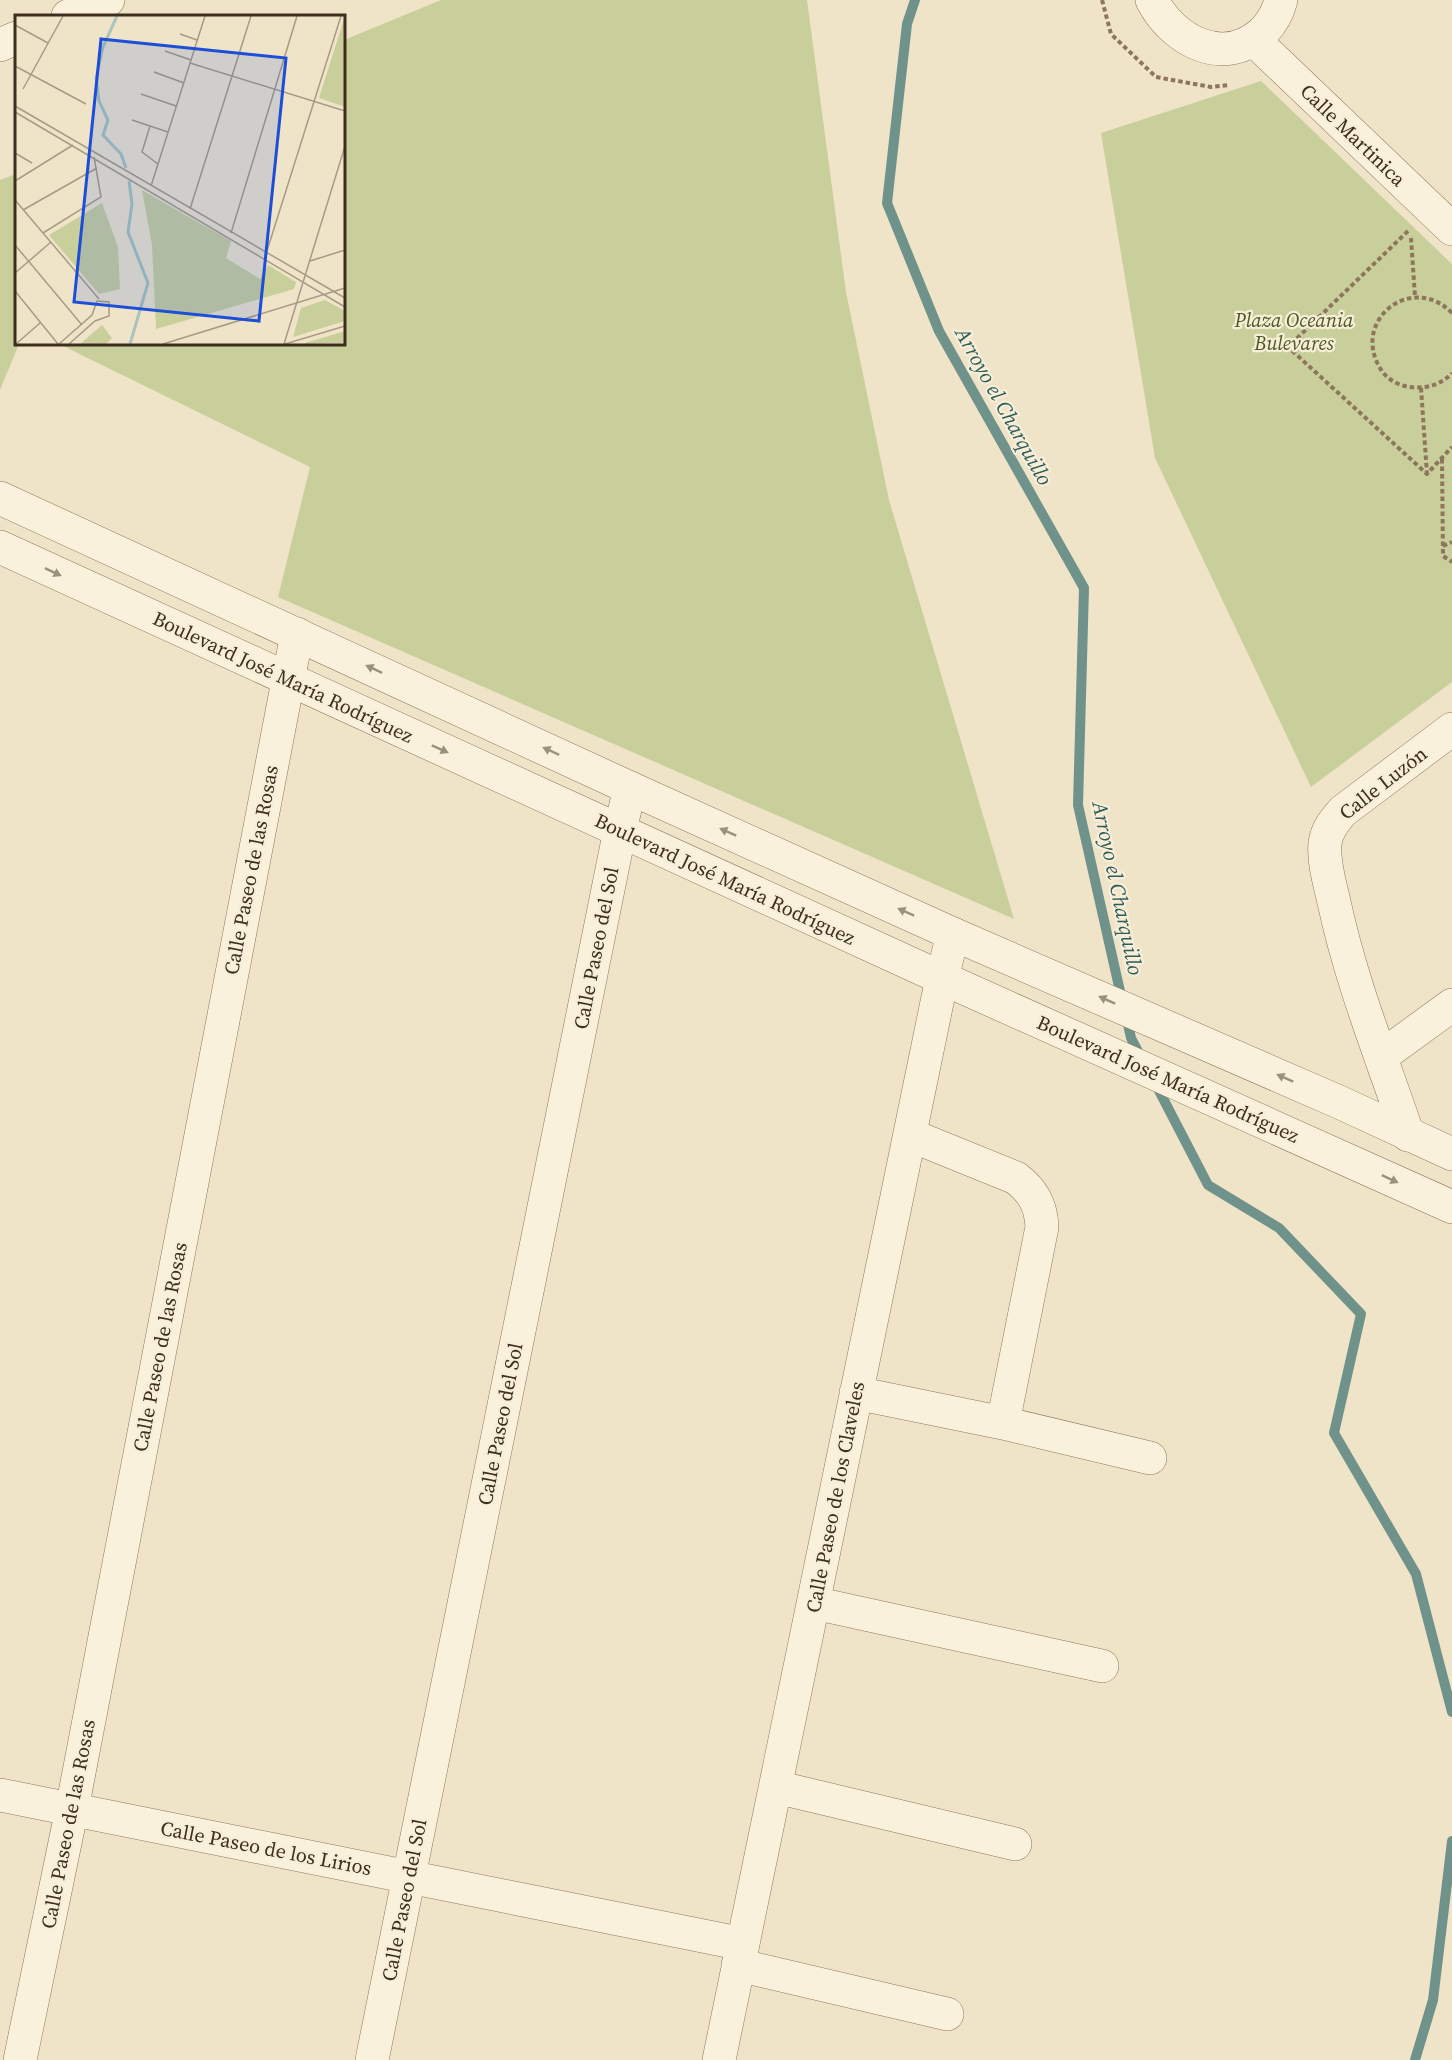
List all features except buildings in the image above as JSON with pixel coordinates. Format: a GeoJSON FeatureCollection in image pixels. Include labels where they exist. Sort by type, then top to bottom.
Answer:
{"type":"FeatureCollection","features":[{"type":"Feature","properties":{"kind":"street"},"geometry":{"type":"LineString","coordinates":[[70,15],[108,0]]}},
{"type":"Feature","properties":{"kind":"street"},"geometry":{"type":"LineString","coordinates":[[1152,0],[1159,13],[1175,30],[1190,40],[1224,49],[1254,40],[1269,26],[1279,9],[1281,0]]}},
{"type":"Feature","properties":{"kind":"street"},"geometry":{"type":"LineString","coordinates":[[0,45],[15,38]]}},
{"type":"Feature","properties":{"kind":"street","name":"Calle Martinica"},"geometry":{"type":"LineString","coordinates":[[1254,40],[1452,229]]}},
{"type":"Feature","properties":{"kind":"street"},"geometry":{"type":"LineString","coordinates":[[1,501],[953,934],[1339,1102],[1452,1154]]}},
{"type":"Feature","properties":{"kind":"street","name":"Boulevard José María Rodríguez"},"geometry":{"type":"LineString","coordinates":[[0,547],[942,978],[1452,1207]]}},
{"type":"Feature","properties":{"kind":"street","name":"Calle Paseo de las Rosas"},"geometry":{"type":"LineString","coordinates":[[21,2060],[72,1809],[297,634]]}},
{"type":"Feature","properties":{"kind":"street","name":"Calle Luzón"},"geometry":{"type":"LineString","coordinates":[[1382,1056],[1360,1000],[1343,944],[1328,876],[1325,845],[1328,832],[1343,811],[1452,729]]}},
{"type":"Feature","properties":{"kind":"street","name":"Calle Paseo del Sol"},"geometry":{"type":"LineString","coordinates":[[372,2060],[630,788]]}},
{"type":"Feature","properties":{"kind":"street","name":"Calle Paseo de los Claveles"},"geometry":{"type":"LineString","coordinates":[[719,2060],[942,978],[953,934]]}},
{"type":"Feature","properties":{"kind":"street"},"geometry":{"type":"LineString","coordinates":[[1408,1135],[1382,1056],[1452,1005]]}},
{"type":"Feature","properties":{"kind":"street"},"geometry":{"type":"LineString","coordinates":[[910,1135],[1016,1178],[1037,1199],[1042,1227],[1004,1423]]}},
{"type":"Feature","properties":{"kind":"street"},"geometry":{"type":"LineString","coordinates":[[856,1393],[1004,1423],[1150,1458]]}},
{"type":"Feature","properties":{"kind":"street"},"geometry":{"type":"LineString","coordinates":[[814,1603],[1102,1666]]}},
{"type":"Feature","properties":{"kind":"street"},"geometry":{"type":"LineString","coordinates":[[776,1787],[1015,1844]]}},
{"type":"Feature","properties":{"kind":"street","name":"Calle Paseo de los Lirios"},"geometry":{"type":"LineString","coordinates":[[0,1795],[409,1877],[740,1954],[946,2014]]}},
{"type":"Feature","properties":{"kind":"path"},"geometry":{"type":"LineString","coordinates":[[1102,0],[1111,34],[1156,77],[1211,87],[1231,85]]}},
{"type":"Feature","properties":{"kind":"path"},"geometry":{"type":"LineString","coordinates":[[1415,297],[1411,228],[1288,347],[1427,474]]}},
{"type":"Feature","properties":{"kind":"path"},"geometry":{"type":"LineString","coordinates":[[1452,313],[1431,298],[1415,297],[1401,300],[1388,308],[1379,318],[1373,332],[1372,346],[1375,360],[1383,372],[1393,382],[1407,387],[1421,388],[1437,384],[1452,373]]}},
{"type":"Feature","properties":{"kind":"path"},"geometry":{"type":"LineString","coordinates":[[1421,388],[1427,474]]}},
{"type":"Feature","properties":{"kind":"path"},"geometry":{"type":"LineString","coordinates":[[1427,474],[1452,447]]}},
{"type":"Feature","properties":{"kind":"path"},"geometry":{"type":"LineString","coordinates":[[1443,458],[1443,556],[1452,562]]}},
{"type":"Feature","properties":{"kind":"path"},"geometry":{"type":"LineString","coordinates":[[1443,546],[1452,542]]}},
{"type":"Feature","properties":{"kind":"green space"},"geometry":{"type":"Polygon","coordinates":[[[441,0],[807,0],[846,292],[889,500],[1014,919],[278,597],[310,467],[61,345],[345,345],[345,40],[441,0]]]}},
{"type":"Feature","properties":{"kind":"green space","name":"Plaza Oceania Bulevares"},"geometry":{"type":"Polygon","coordinates":[[[1261,81],[1452,264],[1452,682],[1311,787],[1155,458],[1101,133],[1261,81]]]}},
{"type":"Feature","properties":{"kind":"green space"},"geometry":{"type":"Polygon","coordinates":[[[15,174],[15,345],[19,345],[0,390],[0,180],[15,174]]]}},
{"type":"Feature","properties":{"kind":"waterway","name":"Arroyo el Charquillo"},"geometry":{"type":"LineString","coordinates":[[915,0],[907,24],[887,203],[939,331],[1084,588],[1078,805],[1122,1000]]}},
{"type":"Feature","properties":{"kind":"waterway","name":"Arroyo el Charquillo"},"geometry":{"type":"LineString","coordinates":[[1126,1015],[1131,1038],[1142,1059]]}},
{"type":"Feature","properties":{"kind":"waterway","name":"Arroyo el Charquillo"},"geometry":{"type":"LineString","coordinates":[[1154,1081],[1208,1185],[1279,1228],[1361,1314],[1334,1433],[1416,1574],[1452,1712]]}},
{"type":"Feature","properties":{"kind":"waterway","name":"Arroyo el Charquillo"},"geometry":{"type":"LineString","coordinates":[[1415,2060],[1433,2000],[1452,1841]]}}]}
